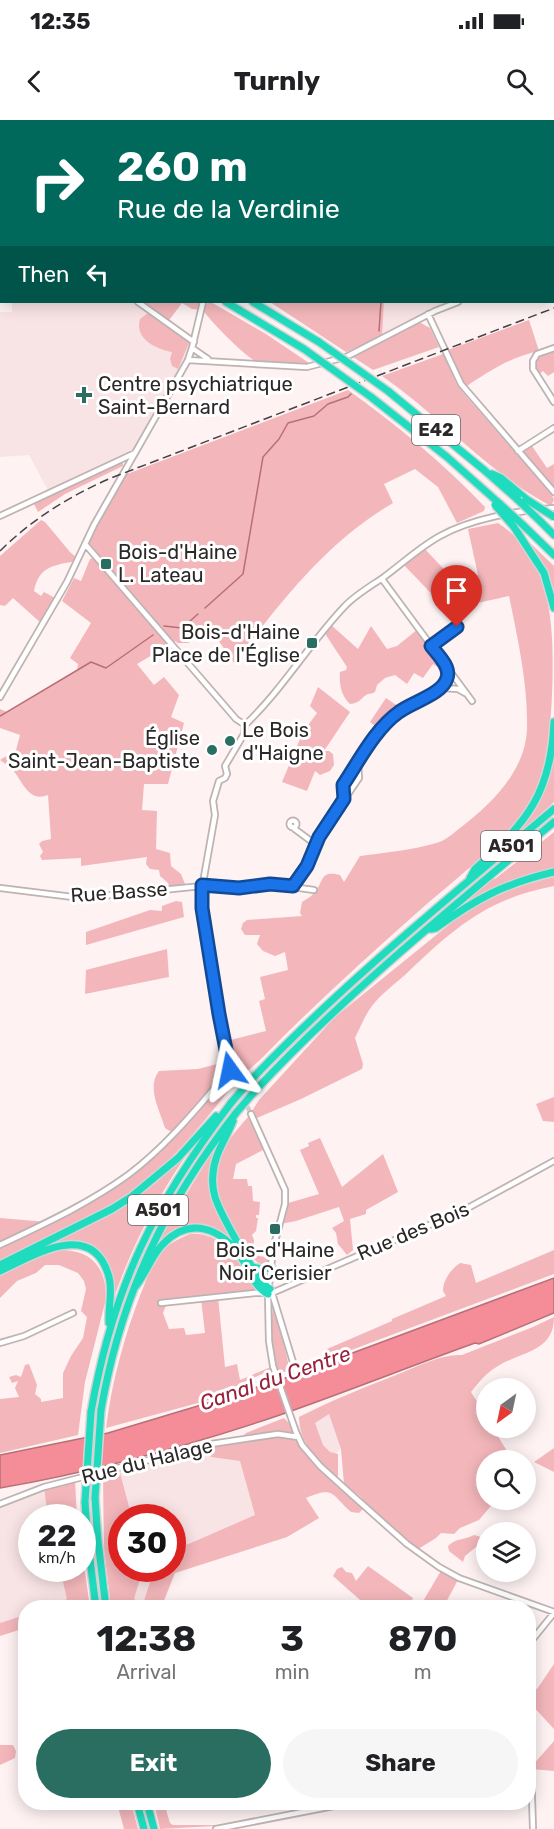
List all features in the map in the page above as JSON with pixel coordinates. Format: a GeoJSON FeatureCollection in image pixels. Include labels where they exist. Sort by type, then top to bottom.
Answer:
{"type":"FeatureCollection","features":[{"type":"Feature","properties":{"kind":"highway","name":"E42"},"geometry":{"type":"LineString","coordinates":[[228,303],[304,349],[371,397],[447,458],[554,555]]}},
{"type":"Feature","properties":{"kind":"highway","name":"E42"},"geometry":{"type":"LineString","coordinates":[[255,303],[319,342],[388,391],[484,470],[554,535]]}},
{"type":"Feature","properties":{"kind":"highway"},"geometry":{"type":"LineString","coordinates":[[484,470],[501,478],[554,517]]}},
{"type":"Feature","properties":{"kind":"highway"},"geometry":{"type":"LineString","coordinates":[[496,503],[544,573],[554,608]]}},
{"type":"Feature","properties":{"kind":"highway"},"geometry":{"type":"LineString","coordinates":[[468,882],[476,868],[522,822],[537,800],[552,753],[554,722]]}},
{"type":"Feature","properties":{"kind":"highway","name":"A501"},"geometry":{"type":"LineString","coordinates":[[95,1600],[85,1502],[91,1412],[97,1375],[127,1275],[160,1207],[185,1166],[231,1103],[288,1042],[361,972],[554,809]]}},
{"type":"Feature","properties":{"kind":"highway","name":"A501"},"geometry":{"type":"LineString","coordinates":[[104,1600],[95,1498],[101,1410],[116,1341],[132,1292],[168,1213],[194,1171],[236,1113],[319,1025],[554,822]]}},
{"type":"Feature","properties":{"kind":"highway"},"geometry":{"type":"LineString","coordinates":[[426,931],[436,928],[462,909],[500,888],[554,872]]}},
{"type":"Feature","properties":{"kind":"highway"},"geometry":{"type":"LineString","coordinates":[[0,1265],[112,1209],[131,1197],[178,1158],[221,1110],[231,1103]]}},
{"type":"Feature","properties":{"kind":"highway"},"geometry":{"type":"LineString","coordinates":[[236,1113],[215,1162],[213,1189],[221,1211],[262,1283],[270,1292]]}},
{"type":"Feature","properties":{"kind":"highway"},"geometry":{"type":"LineString","coordinates":[[132,1292],[163,1244],[181,1231],[196,1227],[211,1230],[227,1241],[240,1256],[260,1289],[270,1292]]}},
{"type":"Feature","properties":{"kind":"highway"},"geometry":{"type":"LineString","coordinates":[[0,1271],[52,1246],[75,1244],[84,1246],[100,1257],[109,1277],[111,1287],[109,1329]]}},
{"type":"Feature","properties":{"kind":"highway"},"geometry":{"type":"LineString","coordinates":[[253,1266],[261,1269],[272,1268]]}},
{"type":"Feature","properties":{"kind":"highway"},"geometry":{"type":"LineString","coordinates":[[139,1810],[144,1829]]}},
{"type":"Feature","properties":{"kind":"highway"},"geometry":{"type":"LineString","coordinates":[[149,1810],[154,1829]]}},
{"type":"Feature","properties":{"kind":"street"},"geometry":{"type":"LineString","coordinates":[[139,303],[210,360]]}},
{"type":"Feature","properties":{"kind":"street"},"geometry":{"type":"LineString","coordinates":[[0,697],[70,577],[85,544],[188,360],[203,303]]}},
{"type":"Feature","properties":{"kind":"street"},"geometry":{"type":"LineString","coordinates":[[188,360],[307,367],[346,357],[428,314],[456,303]]}},
{"type":"Feature","properties":{"kind":"street"},"geometry":{"type":"LineString","coordinates":[[428,314],[461,384],[554,492]]}},
{"type":"Feature","properties":{"kind":"street"},"geometry":{"type":"LineString","coordinates":[[554,348],[537,354],[532,365],[554,402]]}},
{"type":"Feature","properties":{"kind":"street"},"geometry":{"type":"LineString","coordinates":[[518,450],[554,428]]}},
{"type":"Feature","properties":{"kind":"street"},"geometry":{"type":"LineString","coordinates":[[0,516],[135,453]]}},
{"type":"Feature","properties":{"kind":"street"},"geometry":{"type":"LineString","coordinates":[[236,1083],[230,1070],[206,934],[202,908],[202,885],[216,808],[213,801],[218,783],[228,772],[225,766],[244,735],[245,725],[276,693],[346,604],[431,541],[456,528],[479,520],[553,508]]}},
{"type":"Feature","properties":{"kind":"street"},"geometry":{"type":"LineString","coordinates":[[85,544],[236,719],[245,725]]}},
{"type":"Feature","properties":{"kind":"street"},"geometry":{"type":"LineString","coordinates":[[382,579],[472,701]]}},
{"type":"Feature","properties":{"kind":"street"},"geometry":{"type":"LineString","coordinates":[[431,646],[457,627]]}},
{"type":"Feature","properties":{"kind":"street"},"geometry":{"type":"LineString","coordinates":[[442,688],[448,678],[447,667]]}},
{"type":"Feature","properties":{"kind":"street"},"geometry":{"type":"LineString","coordinates":[[344,799],[343,785],[390,718],[442,688],[458,689],[465,693]]}},
{"type":"Feature","properties":{"kind":"street"},"geometry":{"type":"LineString","coordinates":[[293,886],[307,866],[315,844],[359,778],[358,762]]}},
{"type":"Feature","properties":{"kind":"street"},"geometry":{"type":"LineString","coordinates":[[295,828],[315,844]]}},
{"type":"Feature","properties":{"kind":"street","name":"Rue Basse"},"geometry":{"type":"LineString","coordinates":[[0,888],[68,897],[94,897],[202,885],[239,888],[270,884],[314,890]]}},
{"type":"Feature","properties":{"kind":"street"},"geometry":{"type":"LineString","coordinates":[[0,1245],[81,1206],[131,1173],[188,1119],[230,1070]]}},
{"type":"Feature","properties":{"kind":"street"},"geometry":{"type":"LineString","coordinates":[[251,1114],[285,1190],[285,1207],[273,1249],[269,1341],[274,1368],[298,1437],[325,1471],[407,1544],[431,1562],[459,1578],[519,1600]]}},
{"type":"Feature","properties":{"kind":"street","name":"Rue des Bois"},"geometry":{"type":"LineString","coordinates":[[270,1292],[466,1209],[554,1161]]}},
{"type":"Feature","properties":{"kind":"street"},"geometry":{"type":"LineString","coordinates":[[161,1303],[270,1292]]}},
{"type":"Feature","properties":{"kind":"street"},"geometry":{"type":"LineString","coordinates":[[270,1292],[296,1372]]}},
{"type":"Feature","properties":{"kind":"street"},"geometry":{"type":"LineString","coordinates":[[0,1342],[24,1336],[73,1313]]}},
{"type":"Feature","properties":{"kind":"street","name":"Rue du Halage"},"geometry":{"type":"LineString","coordinates":[[0,1504],[44,1487],[211,1444],[278,1434],[298,1437]]}},
{"type":"Feature","properties":{"kind":"street"},"geometry":{"type":"LineString","coordinates":[[536,1606],[554,1613],[536,1635]]}},
{"type":"Feature","properties":{"kind":"street"},"geometry":{"type":"LineString","coordinates":[[216,1829],[316,1810]]}},
{"type":"Feature","properties":{"kind":"street"},"geometry":{"type":"LineString","coordinates":[[532,1810],[533,1829]]}},
{"type":"Feature","properties":{"kind":"shaded area","name":"Centre psychiatrique Saint-Bernard"},"geometry":{"type":"Polygon","coordinates":[[[12,303],[139,303],[194,342],[135,453],[50,494],[29,455],[0,457],[0,312],[12,312],[12,303]]]}},
{"type":"Feature","properties":{"kind":"shaded area"},"geometry":{"type":"Polygon","coordinates":[[[139,303],[182,303],[167,323],[139,303]]]}},
{"type":"Feature","properties":{"kind":"shaded area"},"geometry":{"type":"Polygon","coordinates":[[[182,303],[201,303],[203,305],[213,303],[266,334],[309,363],[279,366],[256,362],[240,349],[203,310],[192,309],[182,303]]]}},
{"type":"Feature","properties":{"kind":"shaded area"},"geometry":{"type":"Polygon","coordinates":[[[272,303],[384,303],[382,337],[346,352],[272,303]]]}},
{"type":"Feature","properties":{"kind":"shaded area"},"geometry":{"type":"Polygon","coordinates":[[[384,303],[456,303],[382,337],[384,303]]]}},
{"type":"Feature","properties":{"kind":"shaded area"},"geometry":{"type":"Polygon","coordinates":[[[148,313],[189,343],[178,369],[172,366],[170,359],[172,352],[153,346],[140,332],[140,319],[148,313]]]}},
{"type":"Feature","properties":{"kind":"shaded area"},"geometry":{"type":"Polygon","coordinates":[[[529,320],[539,351],[509,361],[464,388],[454,369],[448,350],[529,320]]]}},
{"type":"Feature","properties":{"kind":"shaded area"},"geometry":{"type":"Polygon","coordinates":[[[419,322],[430,328],[439,347],[373,370],[353,357],[419,322]]]}},
{"type":"Feature","properties":{"kind":"shaded area"},"geometry":{"type":"Polygon","coordinates":[[[554,348],[554,372],[548,376],[543,371],[537,376],[533,361],[535,356],[554,348]]]}},
{"type":"Feature","properties":{"kind":"shaded area"},"geometry":{"type":"Polygon","coordinates":[[[443,354],[457,385],[552,495],[554,500],[551,506],[528,493],[485,461],[382,376],[443,354]]]}},
{"type":"Feature","properties":{"kind":"shaded area"},"geometry":{"type":"Polygon","coordinates":[[[348,390],[437,460],[485,507],[484,511],[457,523],[438,487],[415,469],[384,484],[393,503],[346,536],[325,555],[287,596],[234,663],[212,631],[205,639],[197,638],[188,643],[177,643],[176,641],[137,664],[154,685],[164,677],[179,695],[171,717],[184,723],[168,784],[144,784],[142,810],[157,811],[156,849],[170,853],[171,866],[181,874],[184,886],[170,888],[160,876],[159,870],[150,869],[146,864],[147,857],[81,866],[81,858],[42,860],[40,856],[43,852],[39,844],[51,839],[48,795],[35,796],[27,790],[12,769],[0,760],[16,750],[20,735],[0,728],[0,709],[7,712],[77,670],[78,664],[70,658],[91,623],[62,601],[74,578],[81,581],[90,559],[93,558],[126,596],[128,595],[85,544],[97,519],[127,474],[348,390]]]}},
{"type":"Feature","properties":{"kind":"shaded area"},"geometry":{"type":"Polygon","coordinates":[[[530,443],[547,468],[554,464],[554,492],[518,451],[530,443]]]}},
{"type":"Feature","properties":{"kind":"shaded area"},"geometry":{"type":"Polygon","coordinates":[[[123,459],[123,466],[65,494],[38,512],[33,502],[123,459]]]}},
{"type":"Feature","properties":{"kind":"shaded area"},"geometry":{"type":"Polygon","coordinates":[[[41,520],[78,559],[49,568],[36,583],[34,591],[41,596],[44,592],[57,599],[42,624],[13,598],[5,606],[0,605],[0,556],[41,520]]]}},
{"type":"Feature","properties":{"kind":"shaded area"},"geometry":{"type":"Polygon","coordinates":[[[498,523],[523,545],[532,559],[544,589],[551,621],[553,674],[551,715],[546,757],[536,790],[515,823],[500,839],[361,963],[239,1079],[233,1066],[227,1041],[266,1031],[259,1001],[265,999],[260,977],[288,970],[285,952],[275,956],[263,951],[257,944],[260,935],[245,935],[241,929],[243,923],[247,920],[302,916],[300,913],[302,902],[313,894],[325,875],[340,875],[344,882],[360,856],[413,848],[444,840],[472,819],[495,797],[514,772],[521,758],[527,728],[526,695],[509,596],[464,606],[449,612],[402,563],[423,547],[455,581],[478,575],[468,529],[498,523]]]}},
{"type":"Feature","properties":{"kind":"shaded area"},"geometry":{"type":"Polygon","coordinates":[[[526,539],[554,566],[554,591],[549,575],[526,539]]]}},
{"type":"Feature","properties":{"kind":"shaded area"},"geometry":{"type":"Polygon","coordinates":[[[330,624],[358,649],[371,626],[387,649],[397,646],[418,629],[447,667],[448,674],[433,664],[423,678],[414,673],[407,684],[395,675],[385,678],[377,685],[375,692],[350,704],[341,689],[340,681],[340,672],[346,670],[347,667],[324,632],[330,624]]]}},
{"type":"Feature","properties":{"kind":"shaded area"},"geometry":{"type":"Polygon","coordinates":[[[318,687],[350,712],[324,751],[333,754],[334,765],[330,771],[320,775],[315,771],[307,791],[282,782],[303,732],[317,713],[310,706],[318,687]]]}},
{"type":"Feature","properties":{"kind":"shaded area"},"geometry":{"type":"Polygon","coordinates":[[[386,698],[402,709],[380,730],[370,722],[386,698]]]}},
{"type":"Feature","properties":{"kind":"shaded area"},"geometry":{"type":"Polygon","coordinates":[[[554,753],[554,802],[507,845],[506,843],[524,823],[538,802],[548,779],[554,753]]]}},
{"type":"Feature","properties":{"kind":"shaded area"},"geometry":{"type":"Polygon","coordinates":[[[554,832],[554,870],[508,884],[464,905],[463,903],[493,878],[495,879],[554,832]]]}},
{"type":"Feature","properties":{"kind":"shaded area"},"geometry":{"type":"Polygon","coordinates":[[[554,877],[554,886],[490,907],[456,929],[380,997],[367,1013],[355,1038],[363,1064],[362,1069],[257,1118],[252,1111],[259,1100],[335,1017],[461,915],[506,892],[554,877]]]}},
{"type":"Feature","properties":{"kind":"shaded area"},"geometry":{"type":"Polygon","coordinates":[[[176,901],[182,902],[184,917],[86,945],[86,932],[150,910],[162,911],[162,906],[176,901]]]}},
{"type":"Feature","properties":{"kind":"shaded area"},"geometry":{"type":"Polygon","coordinates":[[[167,949],[169,977],[85,994],[86,970],[167,949]]]}},
{"type":"Feature","properties":{"kind":"shaded area"},"geometry":{"type":"Polygon","coordinates":[[[217,1064],[221,1070],[212,1080],[220,1082],[228,1073],[232,1087],[184,1144],[152,1176],[98,1212],[0,1261],[0,1218],[47,1222],[131,1173],[173,1133],[165,1128],[155,1099],[155,1077],[159,1071],[198,1069],[217,1064]]]}},
{"type":"Feature","properties":{"kind":"shaded area"},"geometry":{"type":"Polygon","coordinates":[[[554,1097],[554,1122],[543,1121],[536,1104],[554,1097]]]}},
{"type":"Feature","properties":{"kind":"shaded area"},"geometry":{"type":"Polygon","coordinates":[[[249,1116],[267,1146],[236,1164],[233,1179],[247,1179],[248,1186],[252,1186],[253,1201],[260,1202],[259,1215],[256,1215],[258,1218],[256,1231],[252,1235],[253,1255],[272,1258],[262,1264],[252,1257],[230,1224],[220,1204],[215,1184],[218,1161],[222,1153],[231,1137],[249,1116]]]}},
{"type":"Feature","properties":{"kind":"shaded area"},"geometry":{"type":"Polygon","coordinates":[[[222,1136],[210,1182],[242,1255],[209,1228],[191,1225],[181,1228],[152,1250],[222,1136]]]}},
{"type":"Feature","properties":{"kind":"shaded area"},"geometry":{"type":"Polygon","coordinates":[[[320,1138],[342,1187],[383,1154],[398,1192],[366,1210],[366,1214],[350,1219],[353,1250],[347,1255],[338,1244],[336,1233],[332,1228],[344,1221],[339,1207],[280,1224],[285,1204],[319,1194],[300,1150],[309,1146],[308,1143],[320,1138]]]}},
{"type":"Feature","properties":{"kind":"shaded area"},"geometry":{"type":"Polygon","coordinates":[[[197,1140],[170,1180],[137,1240],[111,1306],[112,1276],[102,1257],[67,1243],[38,1249],[132,1199],[157,1182],[197,1140]]]}},
{"type":"Feature","properties":{"kind":"shaded area"},"geometry":{"type":"Polygon","coordinates":[[[190,1234],[213,1238],[222,1244],[237,1260],[255,1289],[218,1297],[225,1367],[237,1364],[240,1380],[273,1366],[269,1347],[273,1305],[279,1320],[288,1371],[281,1373],[274,1368],[209,1400],[106,1428],[119,1359],[148,1276],[162,1251],[190,1234]],[[201,1299],[167,1303],[163,1313],[169,1329],[184,1328],[186,1335],[205,1333],[201,1299]]]}},
{"type":"Feature","properties":{"kind":"shaded area"},"geometry":{"type":"Polygon","coordinates":[[[64,1250],[84,1254],[97,1264],[104,1279],[106,1299],[85,1382],[78,1435],[0,1453],[0,1399],[19,1397],[15,1388],[18,1381],[12,1383],[9,1377],[16,1375],[21,1377],[25,1365],[29,1364],[37,1385],[35,1394],[41,1402],[63,1398],[63,1373],[83,1338],[87,1317],[81,1311],[86,1289],[78,1273],[59,1265],[45,1265],[36,1273],[17,1281],[0,1298],[0,1276],[49,1252],[64,1250]]]}},
{"type":"Feature","properties":{"kind":"shaded area"},"geometry":{"type":"Polygon","coordinates":[[[554,1250],[554,1274],[330,1358],[327,1349],[446,1296],[443,1287],[446,1279],[460,1263],[471,1265],[476,1283],[554,1250]]]}},
{"type":"Feature","properties":{"kind":"shaded area"},"geometry":{"type":"Polygon","coordinates":[[[554,1278],[554,1313],[479,1344],[475,1343],[274,1417],[206,1438],[138,1458],[0,1488],[0,1455],[108,1433],[211,1402],[288,1377],[554,1278]]]}},
{"type":"Feature","properties":{"kind":"shaded area"},"geometry":{"type":"Polygon","coordinates":[[[554,1317],[553,1329],[543,1344],[494,1368],[483,1378],[476,1378],[476,1386],[471,1392],[476,1400],[476,1438],[499,1438],[506,1450],[476,1450],[476,1510],[488,1510],[479,1520],[460,1528],[454,1534],[441,1533],[415,1551],[365,1507],[359,1513],[351,1512],[335,1496],[327,1492],[306,1498],[319,1518],[287,1537],[186,1569],[186,1545],[255,1515],[240,1461],[211,1457],[207,1445],[241,1438],[246,1433],[284,1418],[294,1428],[306,1449],[320,1463],[303,1437],[299,1417],[420,1365],[437,1359],[462,1355],[554,1317]],[[329,1414],[315,1423],[323,1445],[330,1452],[338,1454],[338,1477],[332,1474],[360,1502],[362,1498],[344,1484],[341,1449],[329,1414]]]}},
{"type":"Feature","properties":{"kind":"shaded area"},"geometry":{"type":"Polygon","coordinates":[[[413,1375],[341,1449],[308,1476],[304,1497],[319,1518],[287,1537],[186,1569],[186,1504],[108,1504],[108,1582],[166,1582],[147,1600],[133,1599],[136,1592],[124,1600],[110,1600],[104,1548],[103,1476],[119,1472],[119,1469],[207,1445],[208,1449],[300,1425],[299,1417],[413,1375]]]}},
{"type":"Feature","properties":{"kind":"shaded area"},"geometry":{"type":"Polygon","coordinates":[[[554,1448],[554,1472],[536,1463],[536,1461],[554,1448]]]}},
{"type":"Feature","properties":{"kind":"shaded area"},"geometry":{"type":"Polygon","coordinates":[[[119,1469],[128,1504],[108,1504],[108,1582],[139,1582],[134,1599],[136,1600],[110,1600],[104,1548],[103,1473],[119,1469]]]}},
{"type":"Feature","properties":{"kind":"shaded area"},"geometry":{"type":"Polygon","coordinates":[[[75,1479],[76,1504],[46,1504],[44,1487],[75,1479]]]}},
{"type":"Feature","properties":{"kind":"shaded area"},"geometry":{"type":"Polygon","coordinates":[[[44,1487],[72,1504],[18,1504],[18,1582],[86,1582],[88,1593],[68,1600],[18,1600],[18,1617],[0,1623],[0,1504],[44,1487]]]}},
{"type":"Feature","properties":{"kind":"shaded area"},"geometry":{"type":"Polygon","coordinates":[[[476,1536],[476,1547],[465,1556],[463,1562],[449,1551],[448,1546],[457,1540],[476,1536]]]}},
{"type":"Feature","properties":{"kind":"shaded area"},"geometry":{"type":"Polygon","coordinates":[[[368,1566],[413,1598],[412,1600],[360,1600],[333,1576],[337,1569],[342,1567],[346,1572],[352,1573],[356,1581],[368,1566]]]}},
{"type":"Feature","properties":{"kind":"shaded area"},"geometry":{"type":"Polygon","coordinates":[[[442,1569],[459,1578],[447,1600],[424,1600],[442,1569]]]}},
{"type":"Feature","properties":{"kind":"shaded area"},"geometry":{"type":"Polygon","coordinates":[[[63,1582],[86,1582],[89,1600],[65,1600],[67,1599],[63,1582]]]}},
{"type":"Feature","properties":{"kind":"shaded area"},"geometry":{"type":"Polygon","coordinates":[[[150,1582],[171,1582],[164,1600],[144,1600],[150,1582]]]}},
{"type":"Feature","properties":{"kind":"shaded area"},"geometry":{"type":"Polygon","coordinates":[[[18,1617],[18,1630],[0,1636],[0,1623],[18,1617]]]}},
{"type":"Feature","properties":{"kind":"shaded area"},"geometry":{"type":"Polygon","coordinates":[[[554,1664],[554,1729],[536,1710],[537,1689],[554,1664]]]}},
{"type":"Feature","properties":{"kind":"shaded area"},"geometry":{"type":"Polygon","coordinates":[[[554,1741],[554,1771],[536,1769],[536,1761],[554,1741]]]}},
{"type":"Feature","properties":{"kind":"shaded area"},"geometry":{"type":"Polygon","coordinates":[[[0,1745],[13,1745],[16,1751],[15,1758],[0,1765],[0,1745]]]}},
{"type":"Feature","properties":{"kind":"shaded area"},"geometry":{"type":"Polygon","coordinates":[[[119,1810],[133,1810],[138,1829],[124,1829],[119,1810]]]}},
{"type":"Feature","properties":{"kind":"shaded area"},"geometry":{"type":"Polygon","coordinates":[[[156,1810],[166,1810],[170,1823],[173,1825],[233,1825],[160,1829],[156,1810]]]}},
{"type":"Feature","properties":{"kind":"waterway"},"geometry":{"type":"LineString","coordinates":[[379,331],[381,303]]}},
{"type":"Feature","properties":{"kind":"waterway"},"geometry":{"type":"LineString","coordinates":[[205,608],[243,574],[263,457],[279,439],[288,423],[314,416],[328,404],[351,394]]}},
{"type":"Feature","properties":{"kind":"waterway"},"geometry":{"type":"LineString","coordinates":[[164,626],[182,628],[198,614]]}},
{"type":"Feature","properties":{"kind":"waterway"},"geometry":{"type":"LineString","coordinates":[[0,716],[91,662],[106,668],[153,635]]}},
{"type":"Feature","properties":{"kind":"tunnel"},"geometry":{"type":"LineString","coordinates":[[236,1083],[251,1114]]}},
{"type":"Feature","properties":{"kind":"railway"},"geometry":{"type":"LineString","coordinates":[[0,551],[52,509],[111,478],[554,308]]}},
{"type":"Feature","properties":{"kind":"place","name":"Centre psychiatrique Saint-Bernard"},"geometry":{"type":"Point","coordinates":[84,395]}},
{"type":"Feature","properties":{"kind":"place","name":"Bois-d'Haine L. Lateau"},"geometry":{"type":"Point","coordinates":[106,564]}},
{"type":"Feature","properties":{"kind":"place","name":"Bois-d'Haine Place de l'Église"},"geometry":{"type":"Point","coordinates":[312,643]}},
{"type":"Feature","properties":{"kind":"place","name":"Le Bois d'Haigne"},"geometry":{"type":"Point","coordinates":[230,741]}},
{"type":"Feature","properties":{"kind":"place","name":"Église Saint-Jean-Baptiste"},"geometry":{"type":"Point","coordinates":[212,750]}},
{"type":"Feature","properties":{"kind":"place","name":"Bois-d'Haine Noir Cerisier"},"geometry":{"type":"Point","coordinates":[275,1229]}},
{"type":"Feature","properties":{"kind":"route"},"geometry":{"type":"LineString","coordinates":[[230,1070],[202,908],[202,885],[239,888],[260,884],[293,886],[307,866],[319,837],[344,799],[343,785],[380,730],[402,709],[442,688],[448,678],[447,667],[431,646],[457,627]]}},
{"type":"Feature","properties":{"kind":"water label","name":"Canal du Centre"},"geometry":{"type":"Point","coordinates":[275,1378]}}]}
